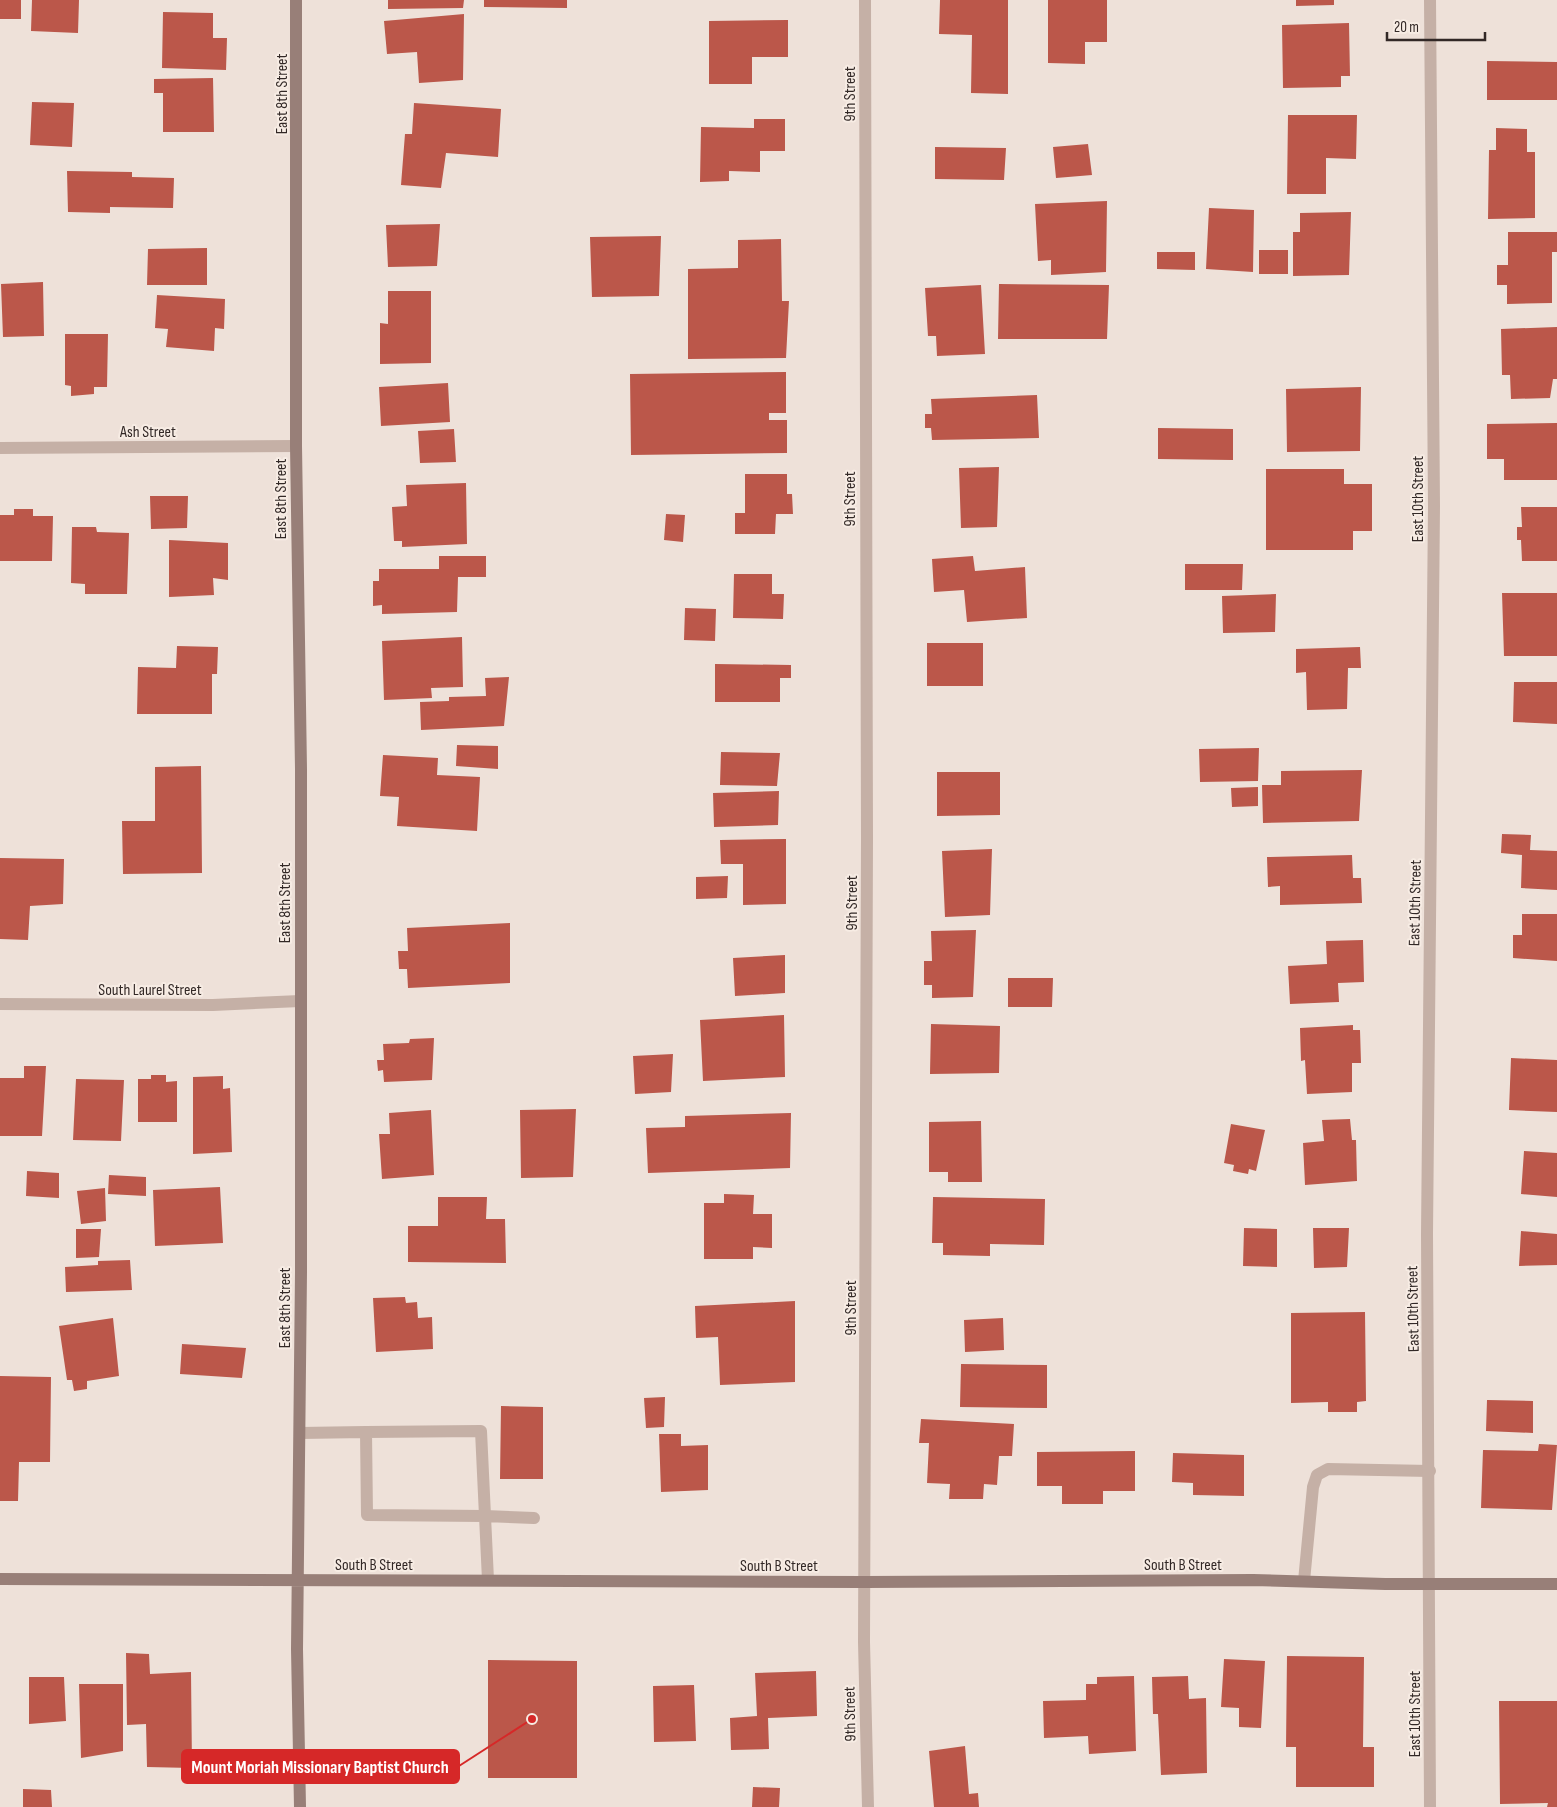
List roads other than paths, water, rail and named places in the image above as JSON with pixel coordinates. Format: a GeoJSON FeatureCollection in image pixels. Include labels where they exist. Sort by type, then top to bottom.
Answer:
{"type":"FeatureCollection","features":[{"type":"Feature","properties":{"kind":"street","name":"East 8th Street"},"geometry":{"type":"LineString","coordinates":[[296,0],[296,446],[301,769],[300,1433],[297,1649],[300,1807]]}},
{"type":"Feature","properties":{"kind":"street","name":"9th Street"},"geometry":{"type":"LineString","coordinates":[[865,0],[868,840],[866,1582],[864,1642],[868,1807]]}},
{"type":"Feature","properties":{"kind":"street","name":"East 10th Street"},"geometry":{"type":"LineString","coordinates":[[1430,0],[1434,506],[1428,1224],[1430,1807]]}},
{"type":"Feature","properties":{"kind":"street","name":"Ash Street"},"geometry":{"type":"LineString","coordinates":[[0,448],[296,446]]}},
{"type":"Feature","properties":{"kind":"street","name":"South Laurel Street"},"geometry":{"type":"LineString","coordinates":[[0,1004],[213,1005],[300,1002]]}},
{"type":"Feature","properties":{"kind":"street"},"geometry":{"type":"LineString","coordinates":[[300,1433],[481,1431],[488,1580]]}},
{"type":"Feature","properties":{"kind":"street"},"geometry":{"type":"LineString","coordinates":[[366,1432],[367,1516],[534,1518]]}},
{"type":"Feature","properties":{"kind":"street"},"geometry":{"type":"LineString","coordinates":[[1304,1582],[1313,1487],[1317,1475],[1328,1469],[1430,1472]]}},
{"type":"Feature","properties":{"kind":"street","name":"South B Street"},"geometry":{"type":"LineString","coordinates":[[0,1579],[1557,1584]]}},
{"type":"Feature","properties":{"kind":"place","name":"Mount Moriah Missionary Baptist Church"},"geometry":{"type":"Point","coordinates":[532,1719]}}]}
